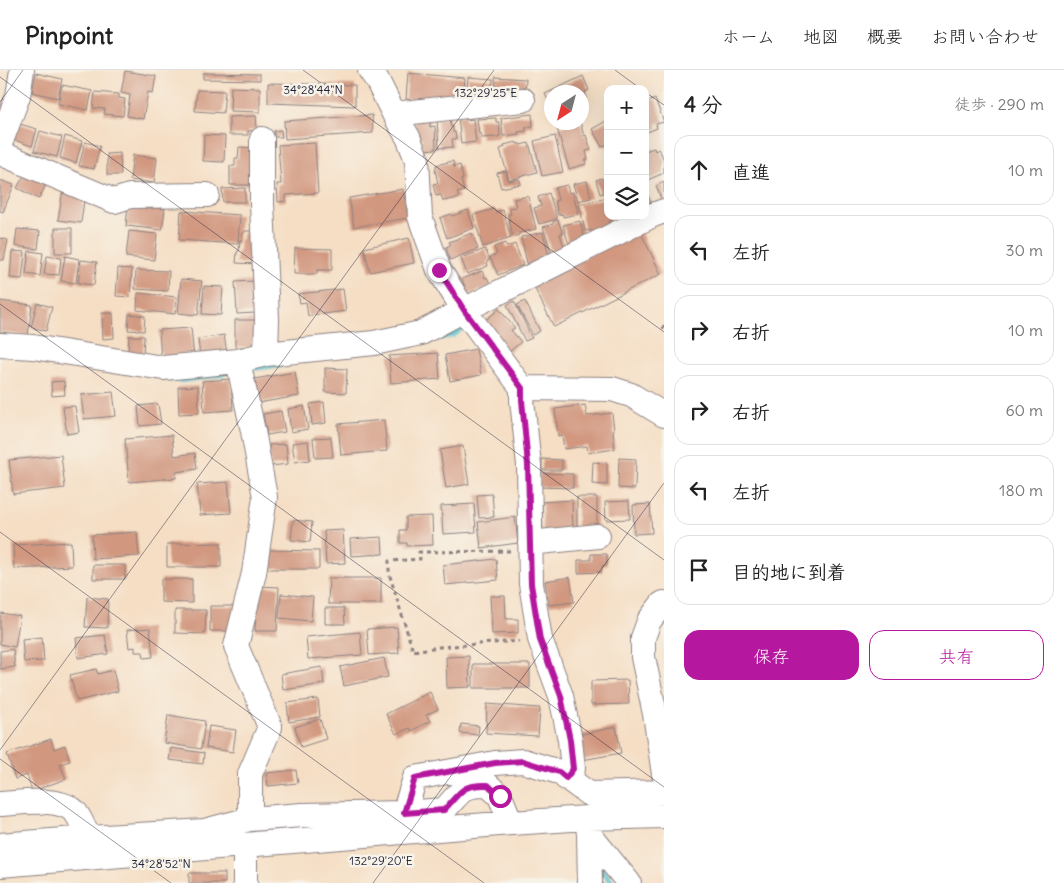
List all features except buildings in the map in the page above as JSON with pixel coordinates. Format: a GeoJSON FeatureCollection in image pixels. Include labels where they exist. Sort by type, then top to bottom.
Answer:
{"type":"FeatureCollection","features":[{"type":"Feature","properties":{"kind":"street"},"geometry":{"type":"LineString","coordinates":[[0,144],[18,96],[22,70]]}},
{"type":"Feature","properties":{"kind":"street"},"geometry":{"type":"LineString","coordinates":[[370,70],[408,137],[418,160],[420,217],[439,270],[464,310],[522,388],[528,465],[531,584],[540,640],[561,696],[570,740],[573,769],[566,778]]}},
{"type":"Feature","properties":{"kind":"street"},"geometry":{"type":"LineString","coordinates":[[394,114],[523,100]]}},
{"type":"Feature","properties":{"kind":"street"},"geometry":{"type":"LineString","coordinates":[[262,139],[262,203],[267,319],[266,354]]}},
{"type":"Feature","properties":{"kind":"street"},"geometry":{"type":"LineString","coordinates":[[0,153],[114,201],[130,196],[207,195]]}},
{"type":"Feature","properties":{"kind":"street"},"geometry":{"type":"LineString","coordinates":[[0,345],[33,346],[163,368],[238,361],[266,354],[374,343],[421,333],[664,211]]}},
{"type":"Feature","properties":{"kind":"street"},"geometry":{"type":"LineString","coordinates":[[238,361],[265,498],[254,573],[236,646],[270,727],[250,774],[250,819]]}},
{"type":"Feature","properties":{"kind":"street"},"geometry":{"type":"LineString","coordinates":[[522,388],[612,389],[631,395],[664,415]]}},
{"type":"Feature","properties":{"kind":"street"},"geometry":{"type":"LineString","coordinates":[[530,547],[598,536]]}},
{"type":"Feature","properties":{"kind":"street"},"geometry":{"type":"LineString","coordinates":[[664,603],[649,621],[643,638],[643,657],[655,714],[664,774]]}},
{"type":"Feature","properties":{"kind":"street"},"geometry":{"type":"LineString","coordinates":[[404,813],[415,778],[495,763],[523,761],[559,772],[589,794],[664,792],[664,786]]}},
{"type":"Feature","properties":{"kind":"street"},"geometry":{"type":"LineString","coordinates":[[0,846],[204,831],[250,819],[302,815],[404,813],[444,810],[465,788],[476,785],[488,785],[500,796],[511,823]]}},
{"type":"Feature","properties":{"kind":"street"},"geometry":{"type":"LineString","coordinates":[[0,804],[48,802],[66,806],[76,813],[89,838]]}},
{"type":"Feature","properties":{"kind":"street"},"geometry":{"type":"LineString","coordinates":[[0,865],[511,823],[588,826],[664,816]]}},
{"type":"Feature","properties":{"kind":"street"},"geometry":{"type":"LineString","coordinates":[[588,826],[590,883]]}},
{"type":"Feature","properties":{"kind":"street"},"geometry":{"type":"LineString","coordinates":[[588,826],[628,883]]}},
{"type":"Feature","properties":{"kind":"street"},"geometry":{"type":"LineString","coordinates":[[246,845],[246,883]]}},
{"type":"Feature","properties":{"kind":"path"},"geometry":{"type":"LineString","coordinates":[[664,325],[664,331]]}},
{"type":"Feature","properties":{"kind":"path"},"geometry":{"type":"LineString","coordinates":[[530,547],[420,552],[420,559],[389,562],[389,573],[414,651],[440,647],[540,640]]}},
{"type":"Feature","properties":{"kind":"waterway"},"geometry":{"type":"LineString","coordinates":[[430,339],[453,335],[468,323]]}},
{"type":"Feature","properties":{"kind":"waterway"},"geometry":{"type":"LineString","coordinates":[[255,368],[282,364]]}},
{"type":"Feature","properties":{"kind":"waterway"},"geometry":{"type":"LineString","coordinates":[[167,378],[183,380],[223,374]]}},
{"type":"Feature","properties":{"kind":"waterway"},"geometry":{"type":"LineString","coordinates":[[597,862],[612,883]]}},
{"type":"Feature","properties":{"kind":"route"},"geometry":{"type":"LineString","coordinates":[[439,270],[464,310],[522,388],[528,465],[531,584],[540,640],[561,696],[570,740],[573,769],[566,778],[559,772],[523,761],[495,763],[415,778],[404,813],[444,810],[465,788],[476,785],[488,785],[500,796]]}}]}
